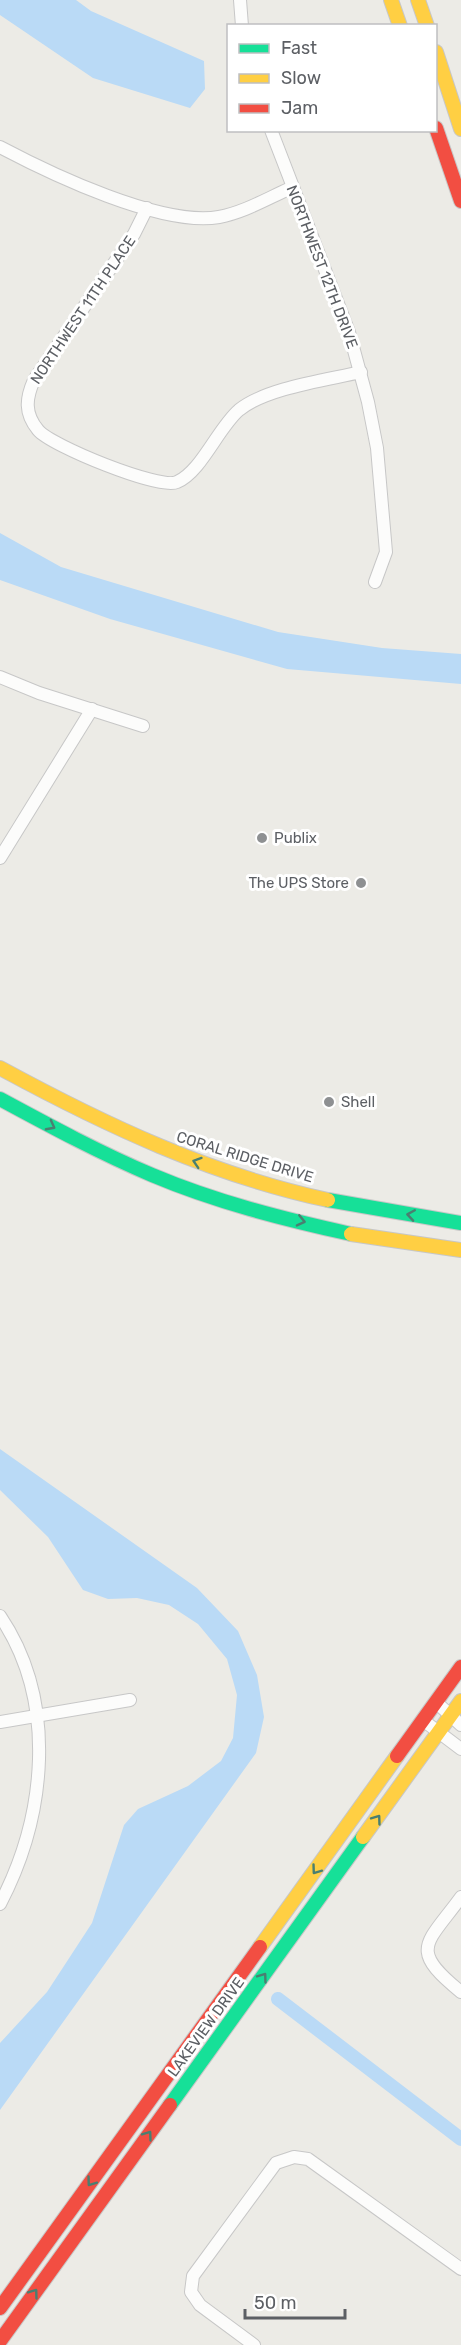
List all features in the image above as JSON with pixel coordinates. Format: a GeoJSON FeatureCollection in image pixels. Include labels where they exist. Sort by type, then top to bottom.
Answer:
{"type":"FeatureCollection","features":[{"type":"Feature","properties":{"kind":"street"},"geometry":{"type":"LineString","coordinates":[[240,0],[242,24]]}},
{"type":"Feature","properties":{"kind":"street"},"geometry":{"type":"LineString","coordinates":[[391,0],[399,24]]}},
{"type":"Feature","properties":{"kind":"street"},"geometry":{"type":"LineString","coordinates":[[418,0],[426,24]]}},
{"type":"Feature","properties":{"kind":"street"},"geometry":{"type":"LineString","coordinates":[[437,58],[461,129]]}},
{"type":"Feature","properties":{"kind":"street","name":"NORTHWEST 12TH DRIVE"},"geometry":{"type":"LineString","coordinates":[[272,132],[291,188],[338,302],[361,372],[377,448],[386,552],[375,582]]}},
{"type":"Feature","properties":{"kind":"street"},"geometry":{"type":"LineString","coordinates":[[436,132],[461,201]]}},
{"type":"Feature","properties":{"kind":"street"},"geometry":{"type":"LineString","coordinates":[[0,147],[67,181],[147,208],[196,218],[219,217],[245,209],[291,188]]}},
{"type":"Feature","properties":{"kind":"street","name":"NORTHWEST 11TH PLACE"},"geometry":{"type":"LineString","coordinates":[[147,208],[134,234],[34,380],[27,397],[27,413],[38,431],[51,442],[112,467],[165,485],[177,482],[191,472],[224,424],[241,408],[265,396],[361,372]]}},
{"type":"Feature","properties":{"kind":"street"},"geometry":{"type":"LineString","coordinates":[[0,677],[143,726]]}},
{"type":"Feature","properties":{"kind":"street"},"geometry":{"type":"LineString","coordinates":[[0,858],[93,709]]}},
{"type":"Feature","properties":{"kind":"street","name":"CORAL RIDGE DRIVE"},"geometry":{"type":"LineString","coordinates":[[0,1068],[99,1121],[187,1158],[253,1180],[362,1208],[461,1223]]}},
{"type":"Feature","properties":{"kind":"street"},"geometry":{"type":"LineString","coordinates":[[0,1098],[75,1139],[177,1185],[244,1207],[361,1235],[461,1250]]}},
{"type":"Feature","properties":{"kind":"street"},"geometry":{"type":"LineString","coordinates":[[0,1616],[22,1659],[38,1715],[39,1767],[32,1822],[16,1872],[0,1904]]}},
{"type":"Feature","properties":{"kind":"street","name":"LAKEVIEW DRIVE"},"geometry":{"type":"LineString","coordinates":[[0,2308],[461,1666]]}},
{"type":"Feature","properties":{"kind":"street"},"geometry":{"type":"LineString","coordinates":[[0,1722],[130,1700]]}},
{"type":"Feature","properties":{"kind":"street","name":"LAKEVIEW DRIVE"},"geometry":{"type":"LineString","coordinates":[[0,2340],[439,1733],[456,1720],[461,1701]]}},
{"type":"Feature","properties":{"kind":"street"},"geometry":{"type":"LineString","coordinates":[[436,1702],[456,1720]]}},
{"type":"Feature","properties":{"kind":"street"},"geometry":{"type":"LineString","coordinates":[[424,1720],[461,1749]]}},
{"type":"Feature","properties":{"kind":"street"},"geometry":{"type":"LineString","coordinates":[[461,1897],[432,1936],[426,1951],[429,1962],[438,1974],[461,1992]]}},
{"type":"Feature","properties":{"kind":"street"},"geometry":{"type":"LineString","coordinates":[[254,2345],[200,2305],[191,2292],[193,2276],[276,2163],[294,2157],[309,2159],[461,2269]]}},
{"type":"Feature","properties":{"kind":"water"},"geometry":{"type":"Polygon","coordinates":[[[0,0],[76,0],[91,11],[204,61],[205,89],[190,108],[93,78],[0,15],[0,0]]]}},
{"type":"Feature","properties":{"kind":"water"},"geometry":{"type":"Polygon","coordinates":[[[0,533],[61,567],[278,632],[382,648],[461,654],[461,684],[287,669],[110,619],[0,580],[0,533]]]}},
{"type":"Feature","properties":{"kind":"water"},"geometry":{"type":"Polygon","coordinates":[[[0,1449],[197,1588],[238,1631],[257,1675],[264,1717],[256,1753],[0,2110],[0,2043],[47,1992],[92,1923],[124,1825],[138,1809],[188,1786],[221,1761],[233,1738],[237,1695],[227,1659],[198,1624],[169,1605],[137,1598],[108,1599],[83,1590],[48,1537],[0,1490],[0,1449]]]}},
{"type":"Feature","properties":{"kind":"waterway"},"geometry":{"type":"LineString","coordinates":[[278,1999],[461,2139]]}},
{"type":"Feature","properties":{"kind":"traffic: fast"},"geometry":{"type":"LineString","coordinates":[[0,1099],[94,1148],[176,1185],[250,1209],[351,1234]]}},
{"type":"Feature","properties":{"kind":"traffic: fast"},"geometry":{"type":"LineString","coordinates":[[328,1200],[461,1223]]}},
{"type":"Feature","properties":{"kind":"traffic: fast"},"geometry":{"type":"LineString","coordinates":[[170,2105],[363,1837]]}},
{"type":"Feature","properties":{"kind":"traffic: slow"},"geometry":{"type":"LineString","coordinates":[[391,0],[399,24]]}},
{"type":"Feature","properties":{"kind":"traffic: slow"},"geometry":{"type":"LineString","coordinates":[[418,0],[426,24]]}},
{"type":"Feature","properties":{"kind":"traffic: slow"},"geometry":{"type":"LineString","coordinates":[[437,55],[461,129]]}},
{"type":"Feature","properties":{"kind":"traffic: slow"},"geometry":{"type":"LineString","coordinates":[[0,1068],[79,1109],[160,1146],[242,1177],[328,1200]]}},
{"type":"Feature","properties":{"kind":"traffic: slow"},"geometry":{"type":"LineString","coordinates":[[351,1234],[461,1250]]}},
{"type":"Feature","properties":{"kind":"traffic: slow"},"geometry":{"type":"LineString","coordinates":[[363,1837],[461,1701]]}},
{"type":"Feature","properties":{"kind":"traffic: slow"},"geometry":{"type":"LineString","coordinates":[[260,1947],[397,1756]]}},
{"type":"Feature","properties":{"kind":"traffic: jam"},"geometry":{"type":"LineString","coordinates":[[437,131],[461,201]]}},
{"type":"Feature","properties":{"kind":"traffic: jam"},"geometry":{"type":"LineString","coordinates":[[397,1756],[461,1667]]}},
{"type":"Feature","properties":{"kind":"traffic: jam"},"geometry":{"type":"LineString","coordinates":[[0,2308],[260,1947]]}},
{"type":"Feature","properties":{"kind":"traffic: jam"},"geometry":{"type":"LineString","coordinates":[[0,2341],[170,2105]]}},
{"type":"Feature","properties":{"kind":"place","name":"Publix"},"geometry":{"type":"Point","coordinates":[262,838]}},
{"type":"Feature","properties":{"kind":"place","name":"The UPS Store"},"geometry":{"type":"Point","coordinates":[361,883]}},
{"type":"Feature","properties":{"kind":"place","name":"Shell"},"geometry":{"type":"Point","coordinates":[329,1102]}}]}
